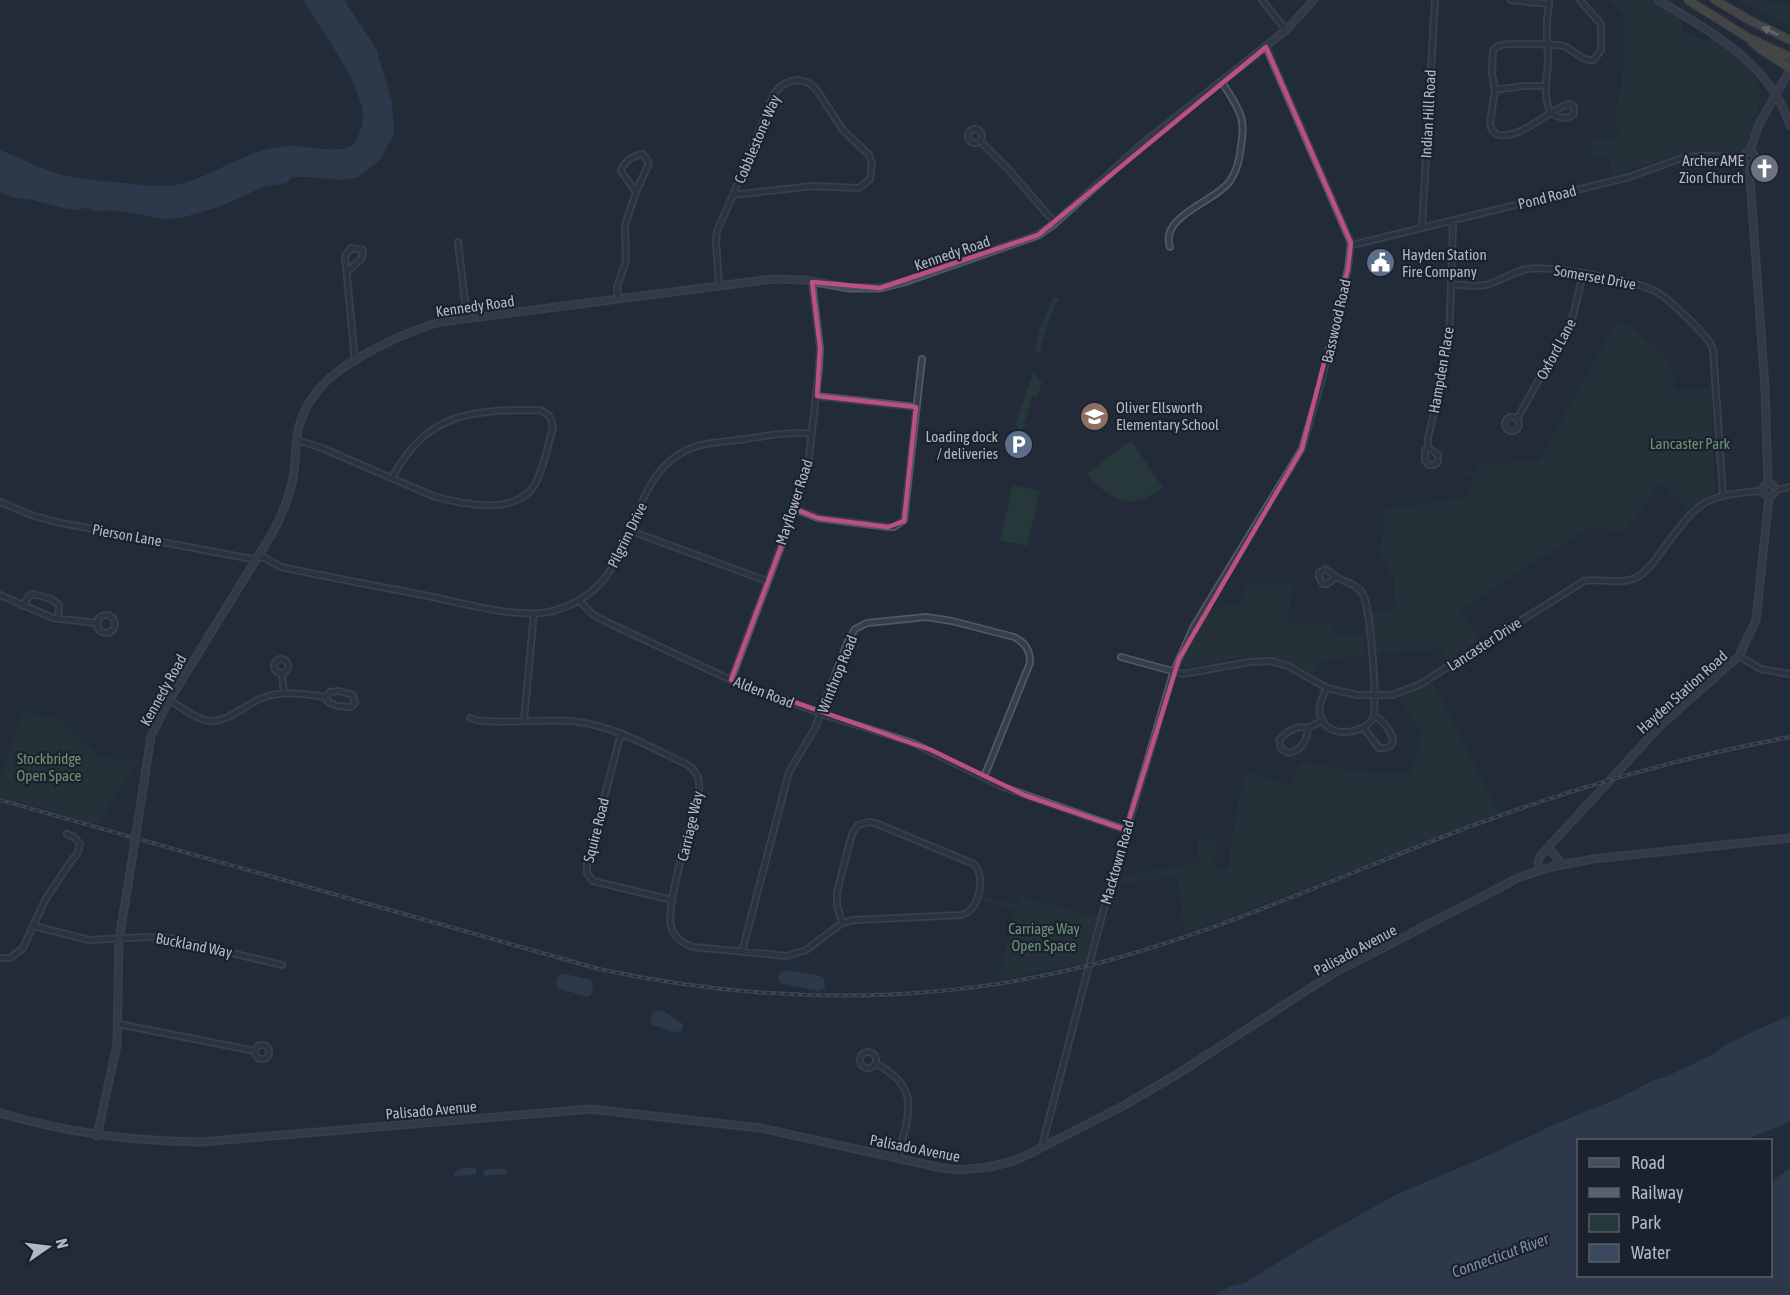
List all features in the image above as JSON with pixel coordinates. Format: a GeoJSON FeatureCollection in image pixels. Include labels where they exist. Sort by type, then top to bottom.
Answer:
{"type":"FeatureCollection","features":[{"type":"Feature","properties":{"kind":"highway"},"geometry":{"type":"LineString","coordinates":[[1688,0],[1747,37],[1788,56]]}},
{"type":"Feature","properties":{"kind":"highway"},"geometry":{"type":"LineString","coordinates":[[1715,0],[1750,21],[1790,40]]}},
{"type":"Feature","properties":{"kind":"highway"},"geometry":{"type":"LineString","coordinates":[[1747,37],[1760,49],[1790,69]]}},
{"type":"Feature","properties":{"kind":"street"},"geometry":{"type":"LineString","coordinates":[[1262,0],[1286,30]]}},
{"type":"Feature","properties":{"kind":"street","name":"Kennedy Road"},"geometry":{"type":"LineString","coordinates":[[97,1136],[115,1057],[118,1024],[119,939],[151,736],[169,700],[273,532],[285,508],[294,473],[297,440],[304,414],[316,392],[333,375],[418,328],[440,322],[780,279],[868,289],[891,286],[1027,240],[1055,223],[1140,146],[1266,47],[1286,30],[1314,0]]}},
{"type":"Feature","properties":{"kind":"street","name":"Indian Hill Road"},"geometry":{"type":"LineString","coordinates":[[1422,228],[1435,0]]}},
{"type":"Feature","properties":{"kind":"street"},"geometry":{"type":"LineString","coordinates":[[1511,0],[1549,2],[1546,97],[1550,112]]}},
{"type":"Feature","properties":{"kind":"street"},"geometry":{"type":"LineString","coordinates":[[1550,112],[1567,118],[1571,117],[1575,111],[1569,104],[1550,112],[1523,130],[1508,135],[1496,134],[1490,123],[1495,90],[1491,60],[1493,50],[1498,46],[1548,44],[1567,47],[1586,61],[1594,60],[1599,56],[1602,41],[1601,24],[1580,0]]}},
{"type":"Feature","properties":{"kind":"street"},"geometry":{"type":"LineString","coordinates":[[1658,0],[1742,55],[1763,75],[1776,94],[1790,124]]}},
{"type":"Feature","properties":{"kind":"street"},"geometry":{"type":"LineString","coordinates":[[1266,47],[1352,245]]}},
{"type":"Feature","properties":{"kind":"street"},"geometry":{"type":"LineString","coordinates":[[1750,151],[1759,124],[1790,69]]}},
{"type":"Feature","properties":{"kind":"street","name":"Cobblestone Way"},"geometry":{"type":"LineString","coordinates":[[719,286],[717,231],[774,94],[782,85],[790,81],[804,81],[816,89],[837,122],[869,155],[872,164],[870,180],[859,188],[812,186],[733,195]]}},
{"type":"Feature","properties":{"kind":"street"},"geometry":{"type":"LineString","coordinates":[[1170,247],[1168,235],[1175,222],[1230,182],[1241,152],[1240,113],[1222,82]]}},
{"type":"Feature","properties":{"kind":"street"},"geometry":{"type":"LineString","coordinates":[[1495,90],[1546,86]]}},
{"type":"Feature","properties":{"kind":"street"},"geometry":{"type":"LineString","coordinates":[[980,141],[1055,223]]}},
{"type":"Feature","properties":{"kind":"street"},"geometry":{"type":"LineString","coordinates":[[1749,164],[1744,162],[1743,157],[1744,153],[1750,151]]}},
{"type":"Feature","properties":{"kind":"street"},"geometry":{"type":"LineString","coordinates":[[1749,164],[1753,163],[1756,157],[1750,151]]}},
{"type":"Feature","properties":{"kind":"street"},"geometry":{"type":"LineString","coordinates":[[618,299],[617,287],[626,261],[625,225],[649,163],[643,154],[634,156],[621,171],[636,192]]}},
{"type":"Feature","properties":{"kind":"street","name":"Pond Road"},"geometry":{"type":"LineString","coordinates":[[1352,245],[1625,178],[1685,157],[1743,157]]}},
{"type":"Feature","properties":{"kind":"street"},"geometry":{"type":"LineString","coordinates":[[1749,164],[1765,388],[1768,484]]}},
{"type":"Feature","properties":{"kind":"street","name":"Hampden Place"},"geometry":{"type":"LineString","coordinates":[[1428,447],[1449,342],[1452,221]]}},
{"type":"Feature","properties":{"kind":"street"},"geometry":{"type":"LineString","coordinates":[[458,242],[467,318]]}},
{"type":"Feature","properties":{"kind":"street","name":"Basswood Road"},"geometry":{"type":"LineString","coordinates":[[1218,586],[1302,449],[1321,384],[1352,245]]}},
{"type":"Feature","properties":{"kind":"street"},"geometry":{"type":"LineString","coordinates":[[348,271],[362,258],[363,250],[354,247],[348,250],[345,256],[355,362]]}},
{"type":"Feature","properties":{"kind":"street","name":"Somerset Drive"},"geometry":{"type":"LineString","coordinates":[[1452,284],[1484,285],[1529,268],[1583,274],[1634,284],[1658,292],[1702,332],[1713,350],[1723,495]]}},
{"type":"Feature","properties":{"kind":"street","name":"Oxford Lane"},"geometry":{"type":"LineString","coordinates":[[1517,419],[1572,320],[1583,274]]}},
{"type":"Feature","properties":{"kind":"street","name":"Mayflower Road"},"geometry":{"type":"LineString","coordinates":[[731,680],[795,509],[808,467],[817,396],[820,348],[812,282]]}},
{"type":"Feature","properties":{"kind":"street"},"geometry":{"type":"LineString","coordinates":[[795,509],[829,520],[888,527],[894,527],[904,520],[922,359]]}},
{"type":"Feature","properties":{"kind":"street"},"geometry":{"type":"LineString","coordinates":[[817,396],[916,407]]}},
{"type":"Feature","properties":{"kind":"street"},"geometry":{"type":"LineString","coordinates":[[297,440],[322,447],[410,488],[451,501],[491,506],[515,501],[528,493],[536,482],[553,428],[552,421],[548,414],[540,410],[486,411],[462,415],[444,422],[413,446],[400,462],[392,478]]}},
{"type":"Feature","properties":{"kind":"street","name":"Pilgrim Drive"},"geometry":{"type":"LineString","coordinates":[[258,558],[263,557],[281,567],[295,570],[498,609],[534,613],[561,608],[579,600],[593,590],[608,574],[631,531],[655,477],[683,451],[707,444],[791,433],[812,434]]}},
{"type":"Feature","properties":{"kind":"street"},"geometry":{"type":"LineString","coordinates":[[1768,484],[1773,485],[1775,489]]}},
{"type":"Feature","properties":{"kind":"street"},"geometry":{"type":"LineString","coordinates":[[1768,484],[1762,490],[1765,495],[1769,497],[1773,495],[1775,489]]}},
{"type":"Feature","properties":{"kind":"street"},"geometry":{"type":"LineString","coordinates":[[1775,489],[1790,487]]}},
{"type":"Feature","properties":{"kind":"street","name":"Lancaster Drive"},"geometry":{"type":"LineString","coordinates":[[1173,673],[1183,674],[1249,662],[1271,661],[1288,666],[1327,688],[1345,693],[1392,695],[1419,685],[1584,581],[1627,580],[1640,576],[1653,563],[1689,515],[1706,502],[1723,495],[1762,490]]}},
{"type":"Feature","properties":{"kind":"street","name":"Hayden Station Road"},"geometry":{"type":"LineString","coordinates":[[1539,870],[1538,859],[1660,726],[1739,656],[1756,620],[1769,497]]}},
{"type":"Feature","properties":{"kind":"street","name":"Pierson Lane"},"geometry":{"type":"LineString","coordinates":[[0,502],[49,521],[252,559],[258,558]]}},
{"type":"Feature","properties":{"kind":"street"},"geometry":{"type":"LineString","coordinates":[[631,531],[767,581]]}},
{"type":"Feature","properties":{"kind":"street"},"geometry":{"type":"LineString","coordinates":[[1327,688],[1320,707],[1320,716],[1327,726],[1339,732],[1347,732],[1364,728],[1375,716],[1367,603],[1357,587],[1337,577]]}},
{"type":"Feature","properties":{"kind":"street","name":"Macktown Road"},"geometry":{"type":"LineString","coordinates":[[1044,1146],[1042,1142],[1126,830],[1173,673],[1194,626],[1218,586]]}},
{"type":"Feature","properties":{"kind":"street"},"geometry":{"type":"LineString","coordinates":[[23,606],[28,597],[33,594],[51,599],[58,604],[58,620]]}},
{"type":"Feature","properties":{"kind":"street"},"geometry":{"type":"LineString","coordinates":[[0,595],[58,620],[97,623]]}},
{"type":"Feature","properties":{"kind":"street","name":"Alden Road"},"geometry":{"type":"LineString","coordinates":[[579,600],[594,615],[731,680],[913,743],[1024,795],[1126,830]]}},
{"type":"Feature","properties":{"kind":"street"},"geometry":{"type":"LineString","coordinates":[[524,720],[534,613]]}},
{"type":"Feature","properties":{"kind":"street","name":"Winthrop Road"},"geometry":{"type":"LineString","coordinates":[[742,952],[789,772],[810,739],[848,640],[852,633],[861,626],[873,622],[935,617],[1023,641],[1028,648],[1030,663],[984,777]]}},
{"type":"Feature","properties":{"kind":"street"},"geometry":{"type":"LineString","coordinates":[[1739,656],[1761,669],[1790,674]]}},
{"type":"Feature","properties":{"kind":"street"},"geometry":{"type":"LineString","coordinates":[[1121,657],[1173,673]]}},
{"type":"Feature","properties":{"kind":"street"},"geometry":{"type":"LineString","coordinates":[[282,674],[284,693]]}},
{"type":"Feature","properties":{"kind":"street"},"geometry":{"type":"LineString","coordinates":[[339,691],[353,695],[355,703],[351,707],[338,706],[328,702],[326,697],[330,692],[339,691]]}},
{"type":"Feature","properties":{"kind":"street"},"geometry":{"type":"LineString","coordinates":[[169,700],[198,717],[212,721],[261,699],[284,693],[326,697]]}},
{"type":"Feature","properties":{"kind":"street"},"geometry":{"type":"LineString","coordinates":[[1364,728],[1379,748],[1388,748],[1391,745],[1393,740],[1390,730],[1383,720],[1375,716]]}},
{"type":"Feature","properties":{"kind":"street","name":"Carriage Way"},"geometry":{"type":"LineString","coordinates":[[470,718],[482,722],[551,720],[590,723],[621,733],[695,770],[699,790],[669,912],[671,927],[681,941],[693,947],[787,956],[806,951],[842,923]]}},
{"type":"Feature","properties":{"kind":"street"},"geometry":{"type":"LineString","coordinates":[[1308,728],[1302,747],[1290,753],[1281,749],[1282,735],[1299,727],[1308,728],[1323,720]]}},
{"type":"Feature","properties":{"kind":"street","name":"Squire Road"},"geometry":{"type":"LineString","coordinates":[[621,733],[587,864],[587,873],[593,881],[672,900]]}},
{"type":"Feature","properties":{"kind":"street"},"geometry":{"type":"LineString","coordinates":[[875,823],[974,864],[979,871],[981,882],[975,903],[967,913],[854,920],[842,923],[837,906],[837,892],[852,834],[858,825],[875,823]]}},
{"type":"Feature","properties":{"kind":"street"},"geometry":{"type":"LineString","coordinates":[[0,958],[10,958],[20,952],[45,900],[80,849],[80,844],[74,837],[67,834]]}},
{"type":"Feature","properties":{"kind":"street","name":"Palisado Avenue"},"geometry":{"type":"LineString","coordinates":[[0,1113],[97,1136],[141,1141],[213,1142],[590,1109],[760,1128],[942,1168],[980,1168],[1014,1161],[1121,1107],[1174,1076],[1332,974],[1503,885],[1539,870],[1604,857],[1790,838]]}},
{"type":"Feature","properties":{"kind":"street"},"geometry":{"type":"LineString","coordinates":[[1550,845],[1553,855],[1562,864]]}},
{"type":"Feature","properties":{"kind":"street","name":"Buckland Way"},"geometry":{"type":"LineString","coordinates":[[34,926],[89,940],[169,938],[282,965]]}},
{"type":"Feature","properties":{"kind":"street"},"geometry":{"type":"LineString","coordinates":[[118,1024],[255,1051]]}},
{"type":"Feature","properties":{"kind":"street"},"geometry":{"type":"LineString","coordinates":[[875,1063],[898,1078],[908,1097],[908,1113],[898,1158]]}},
{"type":"Feature","properties":{"kind":"highlighted area"},"geometry":{"type":"Polygon","coordinates":[[[1266,47],[1351,243],[1348,269],[1302,449],[1179,659],[1126,830],[1024,795],[931,750],[731,680],[795,509],[818,518],[888,527],[904,521],[916,407],[817,396],[820,348],[812,282],[880,288],[1038,235],[1266,47]]]}},
{"type":"Feature","properties":{"kind":"green space"},"geometry":{"type":"Polygon","coordinates":[[[1610,0],[1650,0],[1683,21],[1681,32],[1704,40],[1712,39],[1741,59],[1759,87],[1759,107],[1747,144],[1743,149],[1734,152],[1688,152],[1611,175],[1610,156],[1591,157],[1593,139],[1620,139],[1615,122],[1615,109],[1623,72],[1624,14],[1610,0]]]}},
{"type":"Feature","properties":{"kind":"green space"},"geometry":{"type":"Polygon","coordinates":[[[1739,0],[1766,0],[1790,6],[1790,27],[1739,0]]]}},
{"type":"Feature","properties":{"kind":"green space"},"geometry":{"type":"Polygon","coordinates":[[[1056,297],[1059,300],[1058,303],[1056,302],[1041,344],[1042,351],[1035,351],[1040,329],[1053,298],[1056,297]]]}},
{"type":"Feature","properties":{"kind":"green space","name":"Lancaster Park"},"geometry":{"type":"Polygon","coordinates":[[[1616,322],[1630,325],[1664,356],[1673,372],[1674,390],[1711,388],[1715,491],[1688,509],[1661,483],[1625,531],[1590,527],[1461,609],[1480,640],[1448,661],[1440,649],[1374,654],[1371,612],[1395,610],[1393,576],[1377,550],[1381,544],[1386,509],[1467,498],[1473,477],[1442,463],[1443,461],[1474,475],[1477,465],[1511,462],[1511,436],[1513,436],[1513,462],[1539,461],[1616,322]]]}},
{"type":"Feature","properties":{"kind":"green space"},"geometry":{"type":"Polygon","coordinates":[[[1034,371],[1042,383],[1037,398],[1033,395],[1024,423],[1026,427],[1019,430],[1015,424],[1034,371]]]}},
{"type":"Feature","properties":{"kind":"green space"},"geometry":{"type":"Polygon","coordinates":[[[1128,442],[1132,442],[1163,488],[1146,498],[1134,501],[1111,496],[1087,474],[1128,442]]]}},
{"type":"Feature","properties":{"kind":"green space"},"geometry":{"type":"Polygon","coordinates":[[[1013,485],[1040,491],[1027,546],[1000,540],[1013,485]]]}},
{"type":"Feature","properties":{"kind":"green space"},"geometry":{"type":"Polygon","coordinates":[[[1247,583],[1293,585],[1287,625],[1333,625],[1337,636],[1364,634],[1365,654],[1322,661],[1313,675],[1281,660],[1266,657],[1237,658],[1184,667],[1189,646],[1211,608],[1238,605],[1247,583]]]}},
{"type":"Feature","properties":{"kind":"green space"},"geometry":{"type":"Polygon","coordinates":[[[1431,683],[1446,707],[1499,813],[1185,934],[1177,876],[1115,885],[1118,876],[1199,863],[1198,840],[1217,839],[1214,869],[1228,868],[1239,796],[1246,772],[1293,785],[1300,762],[1363,772],[1410,773],[1422,732],[1398,697],[1431,683]]]}},
{"type":"Feature","properties":{"kind":"green space","name":"Stockbridge Open Space"},"geometry":{"type":"Polygon","coordinates":[[[23,712],[58,719],[101,758],[138,760],[98,825],[0,796],[0,778],[23,712]]]}},
{"type":"Feature","properties":{"kind":"green space","name":"Carriage Way Open Space"},"geometry":{"type":"Polygon","coordinates":[[[983,896],[1017,906],[1020,896],[1097,917],[1085,963],[997,980],[1016,910],[982,900],[983,896]]]}},
{"type":"Feature","properties":{"kind":"water"},"geometry":{"type":"Polygon","coordinates":[[[304,0],[344,0],[376,48],[392,102],[394,135],[379,161],[358,177],[342,180],[292,177],[287,183],[263,187],[219,207],[184,217],[165,219],[112,210],[67,209],[29,199],[15,198],[0,192],[0,150],[63,175],[99,181],[172,186],[272,148],[293,146],[343,149],[350,146],[355,142],[361,130],[362,107],[344,65],[304,0]]]}},
{"type":"Feature","properties":{"kind":"water"},"geometry":{"type":"Polygon","coordinates":[[[787,970],[820,976],[824,979],[825,988],[819,991],[784,984],[778,977],[780,973],[787,970]]]}},
{"type":"Feature","properties":{"kind":"water"},"geometry":{"type":"Polygon","coordinates":[[[565,974],[591,980],[593,989],[591,995],[587,997],[558,988],[556,983],[559,975],[565,974]]]}},
{"type":"Feature","properties":{"kind":"water"},"geometry":{"type":"Polygon","coordinates":[[[662,1010],[683,1024],[682,1031],[675,1032],[650,1022],[653,1013],[662,1010]]]}},
{"type":"Feature","properties":{"kind":"water","name":"Connecticut River"},"geometry":{"type":"Polygon","coordinates":[[[1790,1015],[1790,1122],[1748,1139],[1577,1139],[1577,1277],[1772,1277],[1772,1181],[1790,1168],[1790,1295],[1215,1295],[1229,1287],[1245,1283],[1301,1248],[1397,1194],[1617,1099],[1714,1054],[1727,1044],[1790,1015]]]}},
{"type":"Feature","properties":{"kind":"water"},"geometry":{"type":"Polygon","coordinates":[[[473,1167],[476,1169],[476,1174],[454,1177],[458,1169],[473,1167]]]}},
{"type":"Feature","properties":{"kind":"water"},"geometry":{"type":"Polygon","coordinates":[[[506,1169],[507,1172],[485,1176],[483,1171],[506,1169]]]}},
{"type":"Feature","properties":{"kind":"railway"},"geometry":{"type":"LineString","coordinates":[[0,800],[599,969],[660,981],[721,989],[845,996],[907,994],[968,988],[1029,978],[1090,965],[1139,951],[1236,919],[1426,843],[1552,798],[1630,774],[1790,737]]}},
{"type":"Feature","properties":{"kind":"place","name":"Archer AME Zion Church"},"geometry":{"type":"Point","coordinates":[1765,169]}},
{"type":"Feature","properties":{"kind":"place","name":"Hayden Station Fire Company"},"geometry":{"type":"Point","coordinates":[1381,263]}},
{"type":"Feature","properties":{"kind":"place","name":"Oliver Ellsworth Elementary School"},"geometry":{"type":"Point","coordinates":[1095,416]}},
{"type":"Feature","properties":{"kind":"place","name":"Loading dock / deliveries"},"geometry":{"type":"Point","coordinates":[1019,445]}}]}
